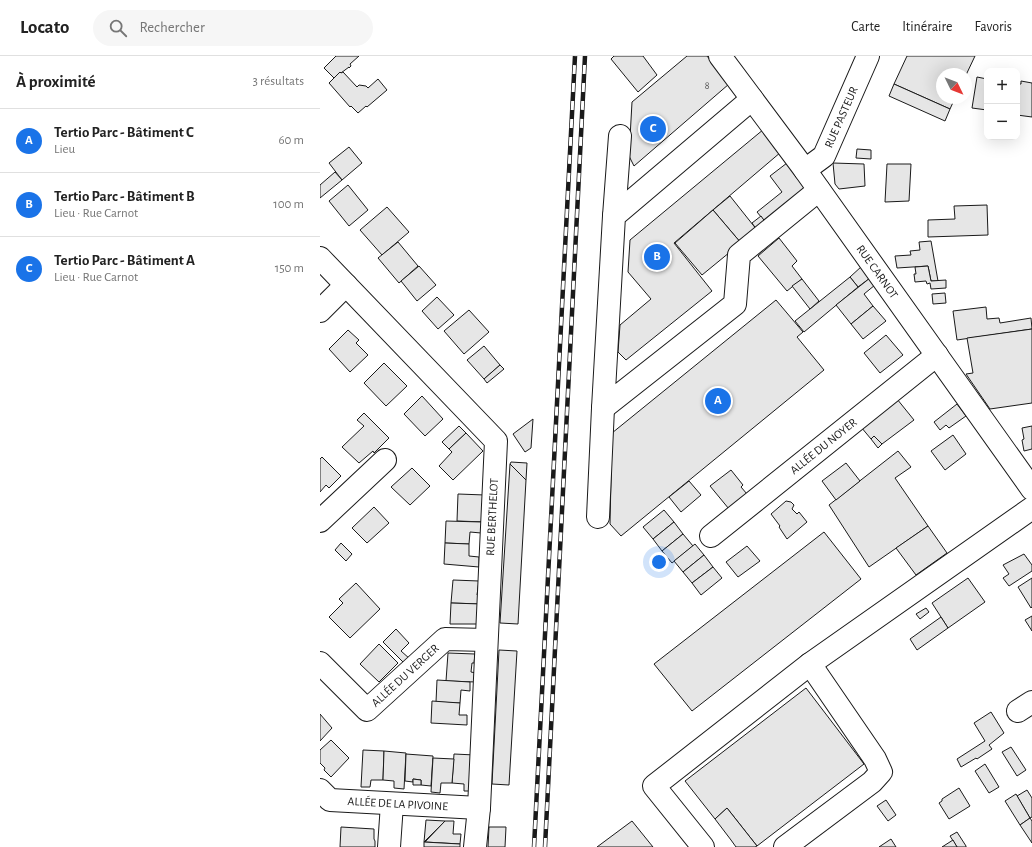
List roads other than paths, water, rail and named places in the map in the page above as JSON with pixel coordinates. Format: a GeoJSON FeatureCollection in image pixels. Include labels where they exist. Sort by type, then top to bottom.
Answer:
{"type":"FeatureCollection","features":[{"type":"Feature","properties":{"kind":"street","name":"RUE CARNOT"},"geometry":{"type":"LineString","coordinates":[[720,56],[820,190],[1032,489]]}},
{"type":"Feature","properties":{"kind":"street","name":"RUE PASTEUR"},"geometry":{"type":"LineString","coordinates":[[805,170],[824,156],[868,56]]}},
{"type":"Feature","properties":{"kind":"street"},"geometry":{"type":"LineString","coordinates":[[614,216],[752,99]]}},
{"type":"Feature","properties":{"kind":"street"},"geometry":{"type":"LineString","coordinates":[[598,517],[614,216],[620,136]]}},
{"type":"Feature","properties":{"kind":"street"},"geometry":{"type":"LineString","coordinates":[[603,408],[735,304],[739,255],[820,190]]}},
{"type":"Feature","properties":{"kind":"street","name":"RUE BERTHELOT"},"geometry":{"type":"LineString","coordinates":[[320,258],[496,441],[479,808],[475,847]]}},
{"type":"Feature","properties":{"kind":"street"},"geometry":{"type":"LineString","coordinates":[[320,311],[346,285]]}},
{"type":"Feature","properties":{"kind":"street","name":"ALLÉE DU NOYER"},"geometry":{"type":"LineString","coordinates":[[711,536],[937,355]]}},
{"type":"Feature","properties":{"kind":"street"},"geometry":{"type":"LineString","coordinates":[[320,520],[385,460]]}},
{"type":"Feature","properties":{"kind":"street"},"geometry":{"type":"LineString","coordinates":[[703,847],[654,786],[810,664],[1032,508]]}},
{"type":"Feature","properties":{"kind":"street","name":"ALLÉE DU VERGER"},"geometry":{"type":"LineString","coordinates":[[320,663],[367,710],[445,639],[486,640]]}},
{"type":"Feature","properties":{"kind":"street"},"geometry":{"type":"LineString","coordinates":[[785,847],[872,782],[881,772],[875,760],[810,664]]}},
{"type":"Feature","properties":{"kind":"street","name":"ALLÉE DE LA PIVOINE"},"geometry":{"type":"LineString","coordinates":[[320,790],[330,800],[479,808]]}},
{"type":"Feature","properties":{"kind":"street"},"geometry":{"type":"LineString","coordinates":[[390,847],[392,804]]}},
{"type":"Feature","properties":{"kind":"railway"},"geometry":{"type":"LineString","coordinates":[[534,847],[575,56]]}},
{"type":"Feature","properties":{"kind":"railway"},"geometry":{"type":"LineString","coordinates":[[545,847],[585,56]]}},
{"type":"Feature","properties":{"kind":"place","name":"Tertio Parc - Bâtiment A"},"geometry":{"type":"Point","coordinates":[653,129]}},
{"type":"Feature","properties":{"kind":"place","name":"Tertio Parc - Bâtiment B"},"geometry":{"type":"Point","coordinates":[657,257]}},
{"type":"Feature","properties":{"kind":"place","name":"Tertio Parc - Bâtiment C"},"geometry":{"type":"Point","coordinates":[718,401]}}]}
